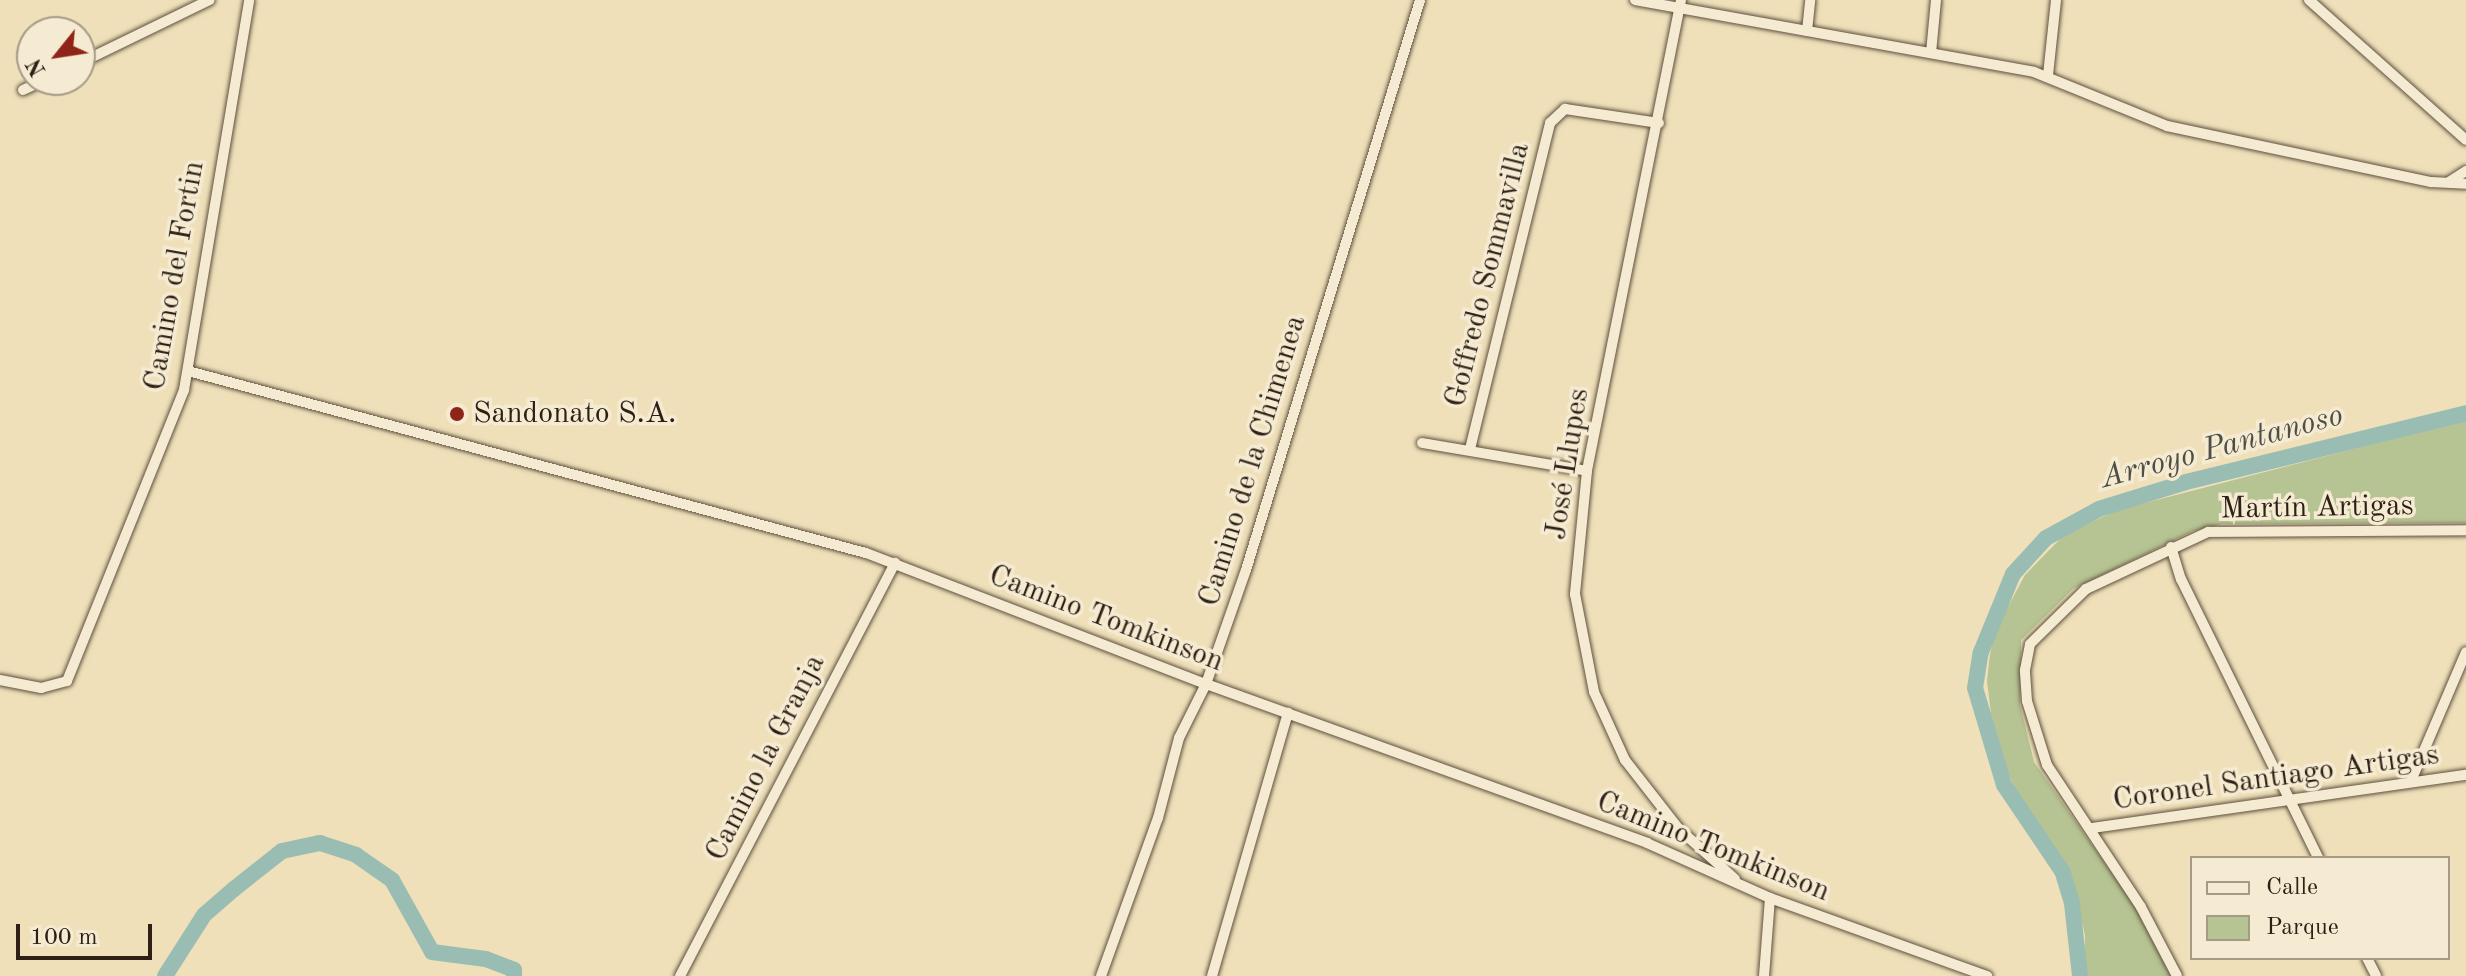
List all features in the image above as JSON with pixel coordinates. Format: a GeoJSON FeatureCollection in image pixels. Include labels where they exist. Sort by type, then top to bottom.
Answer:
{"type":"FeatureCollection","features":[{"type":"Feature","properties":{"kind":"street"},"geometry":{"type":"LineString","coordinates":[[96,55],[210,0]]}},
{"type":"Feature","properties":{"kind":"street","name":"Camino del Fortin"},"geometry":{"type":"LineString","coordinates":[[0,680],[41,688],[63,684],[188,371],[249,0]]}},
{"type":"Feature","properties":{"kind":"street","name":"Camino de la Chimenea"},"geometry":{"type":"LineString","coordinates":[[1101,976],[1158,818],[1179,738],[1206,684],[1420,0]]}},
{"type":"Feature","properties":{"kind":"street"},"geometry":{"type":"LineString","coordinates":[[1635,0],[1681,5],[2048,75],[2167,126],[2466,184]]}},
{"type":"Feature","properties":{"kind":"street"},"geometry":{"type":"LineString","coordinates":[[1807,31],[1810,0]]}},
{"type":"Feature","properties":{"kind":"street"},"geometry":{"type":"LineString","coordinates":[[1931,53],[1936,0]]}},
{"type":"Feature","properties":{"kind":"street"},"geometry":{"type":"LineString","coordinates":[[2048,75],[2056,0]]}},
{"type":"Feature","properties":{"kind":"street"},"geometry":{"type":"LineString","coordinates":[[2309,0],[2466,140]]}},
{"type":"Feature","properties":{"kind":"street","name":"José Llupes"},"geometry":{"type":"LineString","coordinates":[[1681,5],[1587,471],[1575,594],[1594,692],[1644,790],[1744,887]]}},
{"type":"Feature","properties":{"kind":"street","name":"Goffredo Sommavilla"},"geometry":{"type":"LineString","coordinates":[[1470,449],[1556,113],[1565,109],[1659,123]]}},
{"type":"Feature","properties":{"kind":"street"},"geometry":{"type":"LineString","coordinates":[[2449,182],[2466,171]]}},
{"type":"Feature","properties":{"kind":"street","name":"Camino Tomkinson"},"geometry":{"type":"LineString","coordinates":[[188,371],[895,563],[1206,684],[1647,843],[1770,898],[1987,976]]}},
{"type":"Feature","properties":{"kind":"street"},"geometry":{"type":"LineString","coordinates":[[1422,443],[1587,471]]}},
{"type":"Feature","properties":{"kind":"street","name":"Martín Artigas"},"geometry":{"type":"LineString","coordinates":[[2177,976],[2092,828],[2040,748],[2027,701],[2026,654],[2073,597],[2171,547],[2208,532],[2466,530]]}},
{"type":"Feature","properties":{"kind":"street"},"geometry":{"type":"LineString","coordinates":[[2171,547],[2181,579],[2317,856]]}},
{"type":"Feature","properties":{"kind":"street","name":"Camino la Granja"},"geometry":{"type":"LineString","coordinates":[[680,976],[895,563]]}},
{"type":"Feature","properties":{"kind":"street"},"geometry":{"type":"LineString","coordinates":[[2411,781],[2466,652]]}},
{"type":"Feature","properties":{"kind":"street"},"geometry":{"type":"LineString","coordinates":[[1212,976],[1288,713]]}},
{"type":"Feature","properties":{"kind":"street","name":"Coronel Santiago Artigas"},"geometry":{"type":"LineString","coordinates":[[2092,828],[2466,775]]}},
{"type":"Feature","properties":{"kind":"street"},"geometry":{"type":"LineString","coordinates":[[1764,976],[1770,898]]}},
{"type":"Feature","properties":{"kind":"green space"},"geometry":{"type":"Polygon","coordinates":[[[2466,420],[2466,523],[2222,524],[2193,531],[2073,589],[2021,640],[2020,705],[2034,762],[2148,925],[2173,976],[2085,976],[2085,935],[2072,881],[2016,792],[1994,738],[1987,681],[1990,654],[1996,629],[2025,575],[2065,534],[2118,510],[2466,420]]]}},
{"type":"Feature","properties":{"kind":"waterway","name":"Arroyo Pantanoso"},"geometry":{"type":"LineString","coordinates":[[2080,976],[2072,903],[2062,871],[2004,785],[1975,688],[1981,652],[2013,574],[2046,538],[2099,509],[2186,482],[2466,413]]}},
{"type":"Feature","properties":{"kind":"waterway","name":"Arroyo Pantanoso"},"geometry":{"type":"LineString","coordinates":[[165,976],[204,915],[234,889],[282,851],[320,843],[356,855],[392,880],[432,952],[486,959],[514,970],[514,976]]}},
{"type":"Feature","properties":{"kind":"place","name":"Sandonato S.A."},"geometry":{"type":"Point","coordinates":[457,414]}}]}
